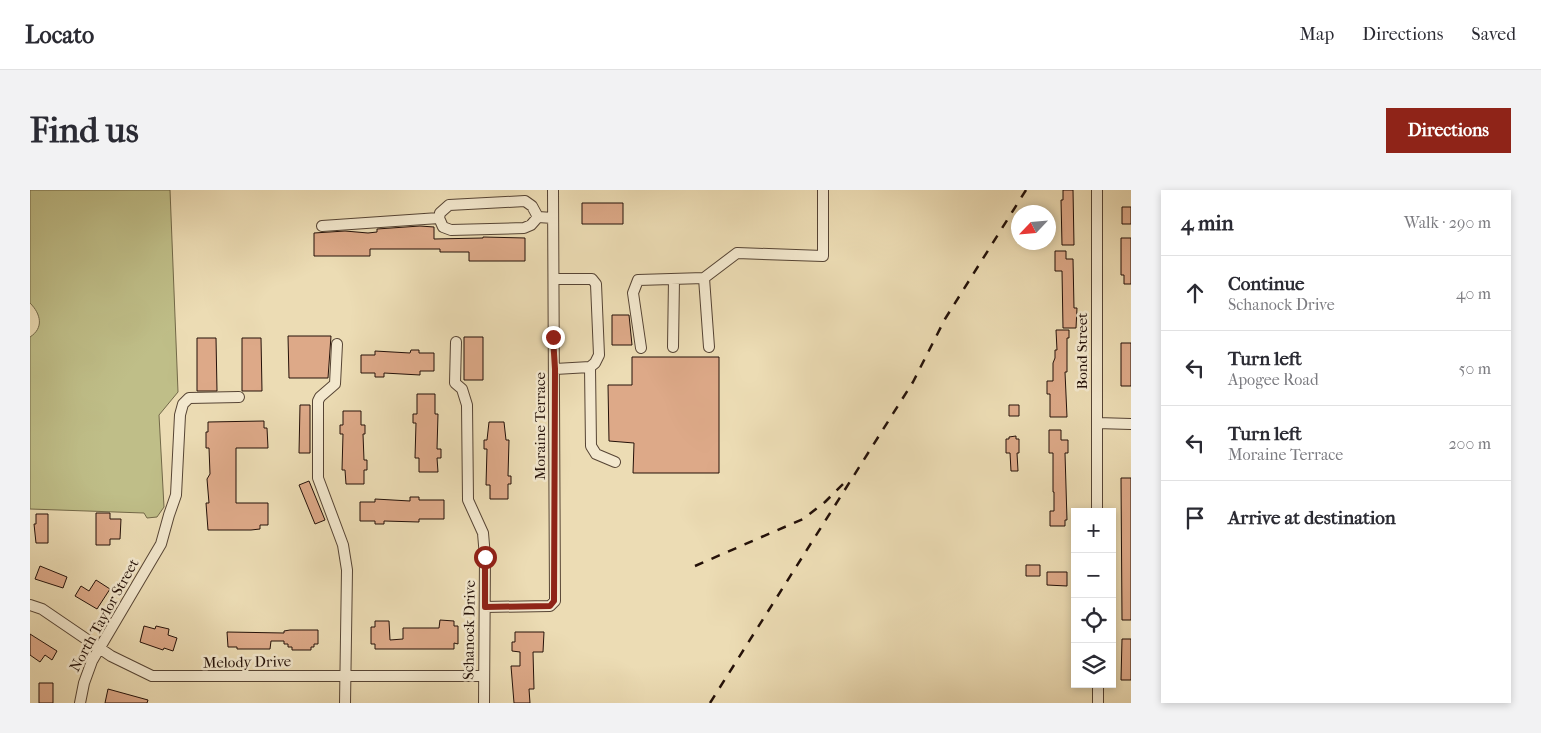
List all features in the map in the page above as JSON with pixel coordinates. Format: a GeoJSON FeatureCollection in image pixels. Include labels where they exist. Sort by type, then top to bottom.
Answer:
{"type":"FeatureCollection","features":[{"type":"Feature","properties":{"kind":"street","name":"Moraine Terrace"},"geometry":{"type":"LineString","coordinates":[[485,607],[550,606],[554,601],[555,369],[553,337],[553,190]]}},
{"type":"Feature","properties":{"kind":"street"},"geometry":{"type":"LineString","coordinates":[[641,348],[633,293],[638,280],[704,278],[737,253],[824,256],[823,190]]}},
{"type":"Feature","properties":{"kind":"street","name":"Bond Street"},"geometry":{"type":"LineString","coordinates":[[1097,190],[1098,508]]}},
{"type":"Feature","properties":{"kind":"street"},"geometry":{"type":"LineString","coordinates":[[538,218],[532,206],[525,201],[449,205],[440,213],[439,218],[443,227],[451,230],[524,228],[531,225],[538,218],[553,218]]}},
{"type":"Feature","properties":{"kind":"street"},"geometry":{"type":"LineString","coordinates":[[322,226],[439,218]]}},
{"type":"Feature","properties":{"kind":"street"},"geometry":{"type":"LineString","coordinates":[[704,278],[709,347]]}},
{"type":"Feature","properties":{"kind":"street"},"geometry":{"type":"LineString","coordinates":[[554,279],[592,279],[596,284],[599,354],[595,363],[590,367],[555,369]]}},
{"type":"Feature","properties":{"kind":"street"},"geometry":{"type":"LineString","coordinates":[[673,347],[674,279]]}},
{"type":"Feature","properties":{"kind":"street","name":"Schanock Drive"},"geometry":{"type":"LineString","coordinates":[[456,342],[456,383],[462,389],[467,405],[468,500],[483,533],[485,557],[484,703]]}},
{"type":"Feature","properties":{"kind":"street"},"geometry":{"type":"LineString","coordinates":[[338,344],[335,384],[318,401],[318,478],[343,545],[347,570],[345,703]]}},
{"type":"Feature","properties":{"kind":"street"},"geometry":{"type":"LineString","coordinates":[[590,367],[592,446],[596,454],[615,462]]}},
{"type":"Feature","properties":{"kind":"street","name":"North Taylor Street"},"geometry":{"type":"LineString","coordinates":[[80,703],[84,683],[92,661],[161,544],[176,495],[180,416],[183,404],[189,398],[239,397]]}},
{"type":"Feature","properties":{"kind":"street"},"geometry":{"type":"LineString","coordinates":[[1097,423],[1131,424]]}},
{"type":"Feature","properties":{"kind":"street","name":"Melody Drive"},"geometry":{"type":"LineString","coordinates":[[30,605],[42,609],[129,666],[152,676],[484,676]]}},
{"type":"Feature","properties":{"kind":"street"},"geometry":{"type":"LineString","coordinates":[[1098,688],[1098,703]]}},
{"type":"Feature","properties":{"kind":"shaded area"},"geometry":{"type":"Polygon","coordinates":[[[30,190],[170,190],[178,392],[159,415],[164,507],[157,517],[147,518],[144,513],[30,509],[30,337],[39,325],[39,316],[30,303],[30,190]]]}},
{"type":"Feature","properties":{"kind":"building"},"geometry":{"type":"Polygon","coordinates":[[[1063,190],[1073,190],[1074,245],[1062,245],[1061,200],[1063,200],[1063,190]]]}},
{"type":"Feature","properties":{"kind":"building"},"geometry":{"type":"Polygon","coordinates":[[[582,203],[623,203],[623,224],[582,224],[582,203]]]}},
{"type":"Feature","properties":{"kind":"building"},"geometry":{"type":"Polygon","coordinates":[[[1122,207],[1131,207],[1131,224],[1122,224],[1122,207]]]}},
{"type":"Feature","properties":{"kind":"building"},"geometry":{"type":"Polygon","coordinates":[[[434,227],[434,239],[525,238],[525,261],[469,261],[469,252],[440,252],[440,249],[370,249],[370,256],[314,256],[314,233],[345,231],[368,233],[377,232],[377,229],[434,227]]]}},
{"type":"Feature","properties":{"kind":"building"},"geometry":{"type":"Polygon","coordinates":[[[1121,238],[1131,238],[1131,284],[1124,284],[1124,275],[1121,275],[1121,238]]]}},
{"type":"Feature","properties":{"kind":"building"},"geometry":{"type":"Polygon","coordinates":[[[1055,251],[1066,251],[1066,259],[1073,259],[1074,308],[1077,308],[1076,328],[1063,328],[1062,271],[1055,271],[1055,251]]]}},
{"type":"Feature","properties":{"kind":"building"},"geometry":{"type":"Polygon","coordinates":[[[612,315],[629,315],[632,345],[612,345],[612,315]]]}},
{"type":"Feature","properties":{"kind":"building"},"geometry":{"type":"Polygon","coordinates":[[[1056,330],[1069,330],[1069,338],[1067,338],[1067,372],[1065,372],[1067,417],[1050,417],[1050,394],[1047,394],[1047,381],[1053,381],[1053,363],[1055,350],[1057,350],[1056,330]]]}},
{"type":"Feature","properties":{"kind":"building"},"geometry":{"type":"Polygon","coordinates":[[[288,336],[331,336],[328,378],[289,378],[288,336]]]}},
{"type":"Feature","properties":{"kind":"building"},"geometry":{"type":"Polygon","coordinates":[[[464,337],[483,337],[483,380],[464,380],[464,337]]]}},
{"type":"Feature","properties":{"kind":"building"},"geometry":{"type":"Polygon","coordinates":[[[197,338],[216,338],[217,391],[197,391],[197,338]]]}},
{"type":"Feature","properties":{"kind":"building"},"geometry":{"type":"Polygon","coordinates":[[[242,338],[261,338],[262,391],[242,391],[242,338]]]}},
{"type":"Feature","properties":{"kind":"building"},"geometry":{"type":"Polygon","coordinates":[[[1121,343],[1131,343],[1131,386],[1121,386],[1121,343]]]}},
{"type":"Feature","properties":{"kind":"building"},"geometry":{"type":"Polygon","coordinates":[[[411,350],[419,350],[419,353],[434,353],[434,371],[420,371],[420,375],[384,373],[384,377],[375,377],[375,373],[361,373],[361,355],[375,355],[375,351],[410,353],[411,350]]]}},
{"type":"Feature","properties":{"kind":"building"},"geometry":{"type":"Polygon","coordinates":[[[632,357],[719,357],[719,473],[633,473],[634,443],[609,441],[608,385],[632,385],[632,357]]]}},
{"type":"Feature","properties":{"kind":"building"},"geometry":{"type":"Polygon","coordinates":[[[417,394],[435,394],[435,414],[438,414],[437,449],[441,449],[441,458],[437,458],[438,472],[419,472],[419,458],[415,458],[416,423],[413,423],[413,414],[417,414],[417,394]]]}},
{"type":"Feature","properties":{"kind":"building"},"geometry":{"type":"Polygon","coordinates":[[[300,405],[310,405],[310,453],[299,453],[300,405]]]}},
{"type":"Feature","properties":{"kind":"building"},"geometry":{"type":"Polygon","coordinates":[[[1009,405],[1019,405],[1019,416],[1009,416],[1009,405]]]}},
{"type":"Feature","properties":{"kind":"building"},"geometry":{"type":"Polygon","coordinates":[[[343,411],[361,411],[361,425],[365,425],[365,434],[363,434],[364,460],[367,460],[367,470],[364,470],[364,484],[346,484],[345,470],[342,470],[343,434],[340,434],[340,425],[343,425],[343,411]]]}},
{"type":"Feature","properties":{"kind":"building"},"geometry":{"type":"Polygon","coordinates":[[[264,421],[264,428],[267,428],[268,448],[236,448],[236,503],[268,503],[268,525],[260,525],[260,529],[251,530],[208,530],[206,503],[209,503],[207,479],[210,474],[209,448],[206,448],[206,432],[208,432],[208,422],[264,421]]]}},
{"type":"Feature","properties":{"kind":"building"},"geometry":{"type":"Polygon","coordinates":[[[489,422],[504,422],[506,440],[509,440],[508,476],[511,476],[511,484],[508,484],[508,499],[490,499],[490,485],[486,485],[487,449],[484,449],[484,440],[487,440],[489,422]]]}},
{"type":"Feature","properties":{"kind":"building"},"geometry":{"type":"Polygon","coordinates":[[[1049,430],[1061,430],[1061,440],[1068,440],[1068,453],[1065,453],[1067,520],[1065,520],[1065,526],[1050,526],[1050,511],[1054,511],[1054,492],[1053,453],[1049,453],[1049,430]]]}},
{"type":"Feature","properties":{"kind":"building"},"geometry":{"type":"Polygon","coordinates":[[[1016,436],[1016,439],[1019,439],[1019,453],[1017,453],[1018,471],[1011,471],[1010,453],[1006,453],[1006,439],[1016,436]]]}},
{"type":"Feature","properties":{"kind":"building"},"geometry":{"type":"Polygon","coordinates":[[[1121,478],[1131,478],[1131,620],[1122,620],[1121,478]]]}},
{"type":"Feature","properties":{"kind":"building"},"geometry":{"type":"Polygon","coordinates":[[[309,481],[325,520],[315,524],[299,485],[309,481]]]}},
{"type":"Feature","properties":{"kind":"building"},"geometry":{"type":"Polygon","coordinates":[[[410,497],[419,497],[419,500],[444,500],[444,519],[419,519],[419,522],[384,521],[384,524],[375,524],[375,521],[360,521],[360,502],[375,502],[375,499],[410,501],[410,497]]]}},
{"type":"Feature","properties":{"kind":"building"},"geometry":{"type":"Polygon","coordinates":[[[96,513],[110,513],[110,519],[121,519],[120,539],[110,539],[110,545],[96,545],[96,513]]]}},
{"type":"Feature","properties":{"kind":"building"},"geometry":{"type":"Polygon","coordinates":[[[36,514],[48,514],[48,543],[36,543],[34,524],[36,524],[36,514]]]}},
{"type":"Feature","properties":{"kind":"building"},"geometry":{"type":"Polygon","coordinates":[[[1026,565],[1040,565],[1040,576],[1026,576],[1026,565]]]}},
{"type":"Feature","properties":{"kind":"building"},"geometry":{"type":"Polygon","coordinates":[[[40,566],[67,577],[63,588],[35,579],[40,566]]]}},
{"type":"Feature","properties":{"kind":"building"},"geometry":{"type":"Polygon","coordinates":[[[1047,572],[1067,572],[1067,586],[1047,585],[1047,572]]]}},
{"type":"Feature","properties":{"kind":"building"},"geometry":{"type":"Polygon","coordinates":[[[96,580],[110,589],[97,609],[75,596],[81,586],[89,591],[96,580]]]}},
{"type":"Feature","properties":{"kind":"building"},"geometry":{"type":"Polygon","coordinates":[[[440,620],[454,621],[454,626],[458,626],[458,644],[454,643],[454,649],[375,649],[375,644],[371,644],[371,627],[375,627],[375,621],[389,621],[390,640],[403,639],[403,628],[439,628],[440,620]]]}},
{"type":"Feature","properties":{"kind":"building"},"geometry":{"type":"Polygon","coordinates":[[[144,626],[155,629],[156,626],[169,629],[168,635],[177,638],[173,651],[164,648],[163,650],[140,642],[144,626]]]}},
{"type":"Feature","properties":{"kind":"building"},"geometry":{"type":"Polygon","coordinates":[[[318,630],[318,644],[314,644],[311,650],[292,650],[292,647],[288,647],[288,644],[284,644],[284,641],[271,641],[270,649],[237,649],[237,647],[228,647],[227,632],[284,633],[284,631],[318,630]]]}},
{"type":"Feature","properties":{"kind":"building"},"geometry":{"type":"Polygon","coordinates":[[[515,632],[544,632],[543,652],[533,652],[534,689],[529,689],[530,703],[514,703],[511,666],[520,666],[520,652],[512,651],[512,642],[515,642],[515,632]]]}},
{"type":"Feature","properties":{"kind":"building"},"geometry":{"type":"Polygon","coordinates":[[[30,634],[57,651],[52,660],[45,655],[40,662],[30,655],[30,634]]]}},
{"type":"Feature","properties":{"kind":"building"},"geometry":{"type":"Polygon","coordinates":[[[1122,639],[1131,639],[1131,680],[1121,680],[1122,639]]]}},
{"type":"Feature","properties":{"kind":"building"},"geometry":{"type":"Polygon","coordinates":[[[39,683],[53,683],[53,703],[39,703],[39,683]]]}},
{"type":"Feature","properties":{"kind":"building"},"geometry":{"type":"Polygon","coordinates":[[[108,689],[148,700],[147,703],[105,703],[108,689]]]}},
{"type":"Feature","properties":{"kind":"railway"},"geometry":{"type":"LineString","coordinates":[[710,703],[913,382],[945,319],[1026,190]]}},
{"type":"Feature","properties":{"kind":"railway"},"geometry":{"type":"LineString","coordinates":[[695,566],[803,519],[825,502],[843,484]]}},
{"type":"Feature","properties":{"kind":"route"},"geometry":{"type":"LineString","coordinates":[[485,557],[485,607],[525,608],[550,606],[554,601],[555,369],[553,337]]}}]}
